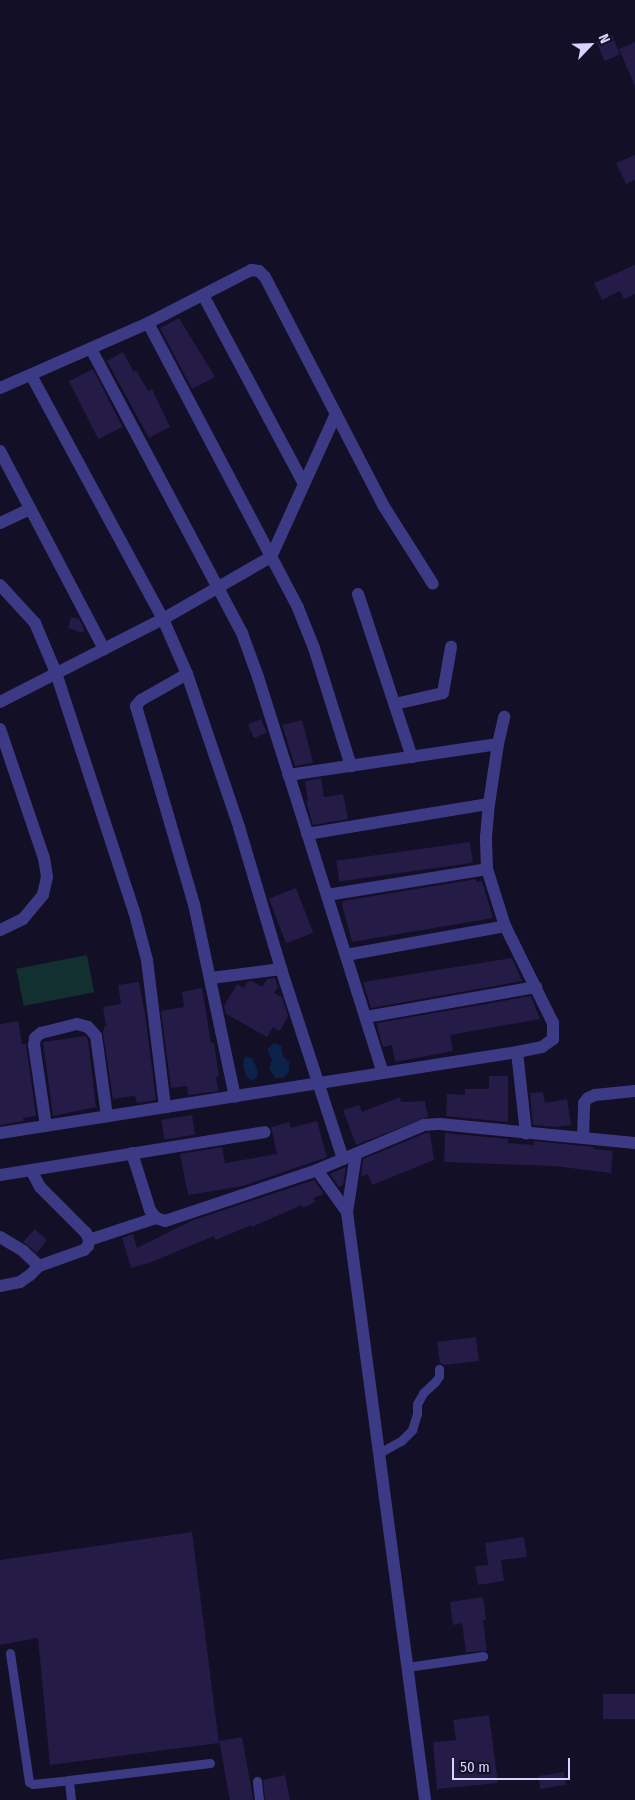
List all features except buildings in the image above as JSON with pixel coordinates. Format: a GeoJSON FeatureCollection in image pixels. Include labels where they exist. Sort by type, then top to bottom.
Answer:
{"type":"FeatureCollection","features":[{"type":"Feature","properties":{"kind":"street"},"geometry":{"type":"LineString","coordinates":[[0,388],[148,323],[251,270],[259,271],[265,277],[383,505],[433,584]]}},
{"type":"Feature","properties":{"kind":"street"},"geometry":{"type":"LineString","coordinates":[[203,295],[304,484]]}},
{"type":"Feature","properties":{"kind":"street"},"geometry":{"type":"LineString","coordinates":[[148,323],[298,608],[314,648],[351,766]]}},
{"type":"Feature","properties":{"kind":"street"},"geometry":{"type":"LineString","coordinates":[[91,349],[242,633],[255,668],[383,1073]]}},
{"type":"Feature","properties":{"kind":"street"},"geometry":{"type":"LineString","coordinates":[[31,375],[163,618],[187,674],[239,827],[281,969],[343,1159]]}},
{"type":"Feature","properties":{"kind":"street"},"geometry":{"type":"LineString","coordinates":[[0,702],[163,618],[271,557],[336,414]]}},
{"type":"Feature","properties":{"kind":"street"},"geometry":{"type":"LineString","coordinates":[[0,452],[104,649]]}},
{"type":"Feature","properties":{"kind":"street"},"geometry":{"type":"LineString","coordinates":[[0,522],[30,509]]}},
{"type":"Feature","properties":{"kind":"street"},"geometry":{"type":"LineString","coordinates":[[0,585],[35,623],[56,673],[134,911],[147,960],[165,1107]]}},
{"type":"Feature","properties":{"kind":"street"},"geometry":{"type":"LineString","coordinates":[[358,594],[412,757]]}},
{"type":"Feature","properties":{"kind":"street"},"geometry":{"type":"LineString","coordinates":[[395,704],[442,693],[451,647]]}},
{"type":"Feature","properties":{"kind":"street"},"geometry":{"type":"LineString","coordinates":[[187,674],[141,700],[136,706],[194,904],[235,1097]]}},
{"type":"Feature","properties":{"kind":"street"},"geometry":{"type":"LineString","coordinates":[[0,1133],[517,1052],[542,1047],[553,1039],[553,1023],[505,926],[487,870],[486,837],[489,804],[504,717]]}},
{"type":"Feature","properties":{"kind":"street"},"geometry":{"type":"LineString","coordinates":[[0,729],[44,858],[47,877],[43,895],[23,919],[0,930]]}},
{"type":"Feature","properties":{"kind":"street"},"geometry":{"type":"LineString","coordinates":[[288,775],[498,744]]}},
{"type":"Feature","properties":{"kind":"street"},"geometry":{"type":"LineString","coordinates":[[307,834],[489,804]]}},
{"type":"Feature","properties":{"kind":"street"},"geometry":{"type":"LineString","coordinates":[[327,895],[487,870]]}},
{"type":"Feature","properties":{"kind":"street"},"geometry":{"type":"LineString","coordinates":[[346,955],[505,926]]}},
{"type":"Feature","properties":{"kind":"street"},"geometry":{"type":"LineString","coordinates":[[211,978],[281,969]]}},
{"type":"Feature","properties":{"kind":"street"},"geometry":{"type":"LineString","coordinates":[[366,1017],[536,987]]}},
{"type":"Feature","properties":{"kind":"street"},"geometry":{"type":"LineString","coordinates":[[46,1126],[34,1045],[35,1038],[41,1033],[77,1024],[88,1027],[96,1036],[107,1116]]}},
{"type":"Feature","properties":{"kind":"street"},"geometry":{"type":"LineString","coordinates":[[517,1052],[526,1134]]}},
{"type":"Feature","properties":{"kind":"street"},"geometry":{"type":"LineString","coordinates":[[583,1137],[584,1103],[588,1098],[595,1095],[635,1091]]}},
{"type":"Feature","properties":{"kind":"street"},"geometry":{"type":"LineString","coordinates":[[132,1154],[150,1210],[156,1218],[165,1221],[317,1170],[424,1125],[440,1124],[526,1134],[583,1137],[635,1143]]}},
{"type":"Feature","properties":{"kind":"street"},"geometry":{"type":"LineString","coordinates":[[0,1175],[265,1132]]}},
{"type":"Feature","properties":{"kind":"street"},"geometry":{"type":"LineString","coordinates":[[356,1154],[347,1212],[425,1800]]}},
{"type":"Feature","properties":{"kind":"street"},"geometry":{"type":"LineString","coordinates":[[31,1170],[40,1187],[86,1232],[89,1240]]}},
{"type":"Feature","properties":{"kind":"street"},"geometry":{"type":"LineString","coordinates":[[317,1170],[347,1212]]}},
{"type":"Feature","properties":{"kind":"street"},"geometry":{"type":"LineString","coordinates":[[0,1286],[20,1282],[38,1266],[84,1250],[89,1240],[156,1218]]}},
{"type":"Feature","properties":{"kind":"street"},"geometry":{"type":"LineString","coordinates":[[0,1236],[23,1251],[38,1266]]}},
{"type":"Feature","properties":{"kind":"lane"},"geometry":{"type":"LineString","coordinates":[[379,1453],[401,1441],[412,1430],[418,1414],[418,1404],[423,1393],[439,1376],[439,1369]]}},
{"type":"Feature","properties":{"kind":"lane"},"geometry":{"type":"LineString","coordinates":[[10,1653],[29,1782],[34,1784],[210,1763]]}},
{"type":"Feature","properties":{"kind":"lane"},"geometry":{"type":"LineString","coordinates":[[407,1667],[482,1656]]}},
{"type":"Feature","properties":{"kind":"lane"},"geometry":{"type":"LineString","coordinates":[[69,1780],[71,1800]]}},
{"type":"Feature","properties":{"kind":"lane"},"geometry":{"type":"LineString","coordinates":[[257,1781],[259,1800]]}},
{"type":"Feature","properties":{"kind":"green space"},"geometry":{"type":"Polygon","coordinates":[[[87,955],[94,992],[24,1006],[16,969],[87,955]]]}},
{"type":"Feature","properties":{"kind":"water"},"geometry":{"type":"Polygon","coordinates":[[[274,1043],[281,1046],[283,1056],[289,1062],[289,1072],[283,1078],[275,1078],[269,1068],[272,1060],[267,1049],[274,1043]]]}},
{"type":"Feature","properties":{"kind":"water"},"geometry":{"type":"Polygon","coordinates":[[[246,1056],[253,1059],[258,1072],[257,1077],[252,1081],[247,1077],[244,1070],[243,1061],[246,1056]]]}}]}
